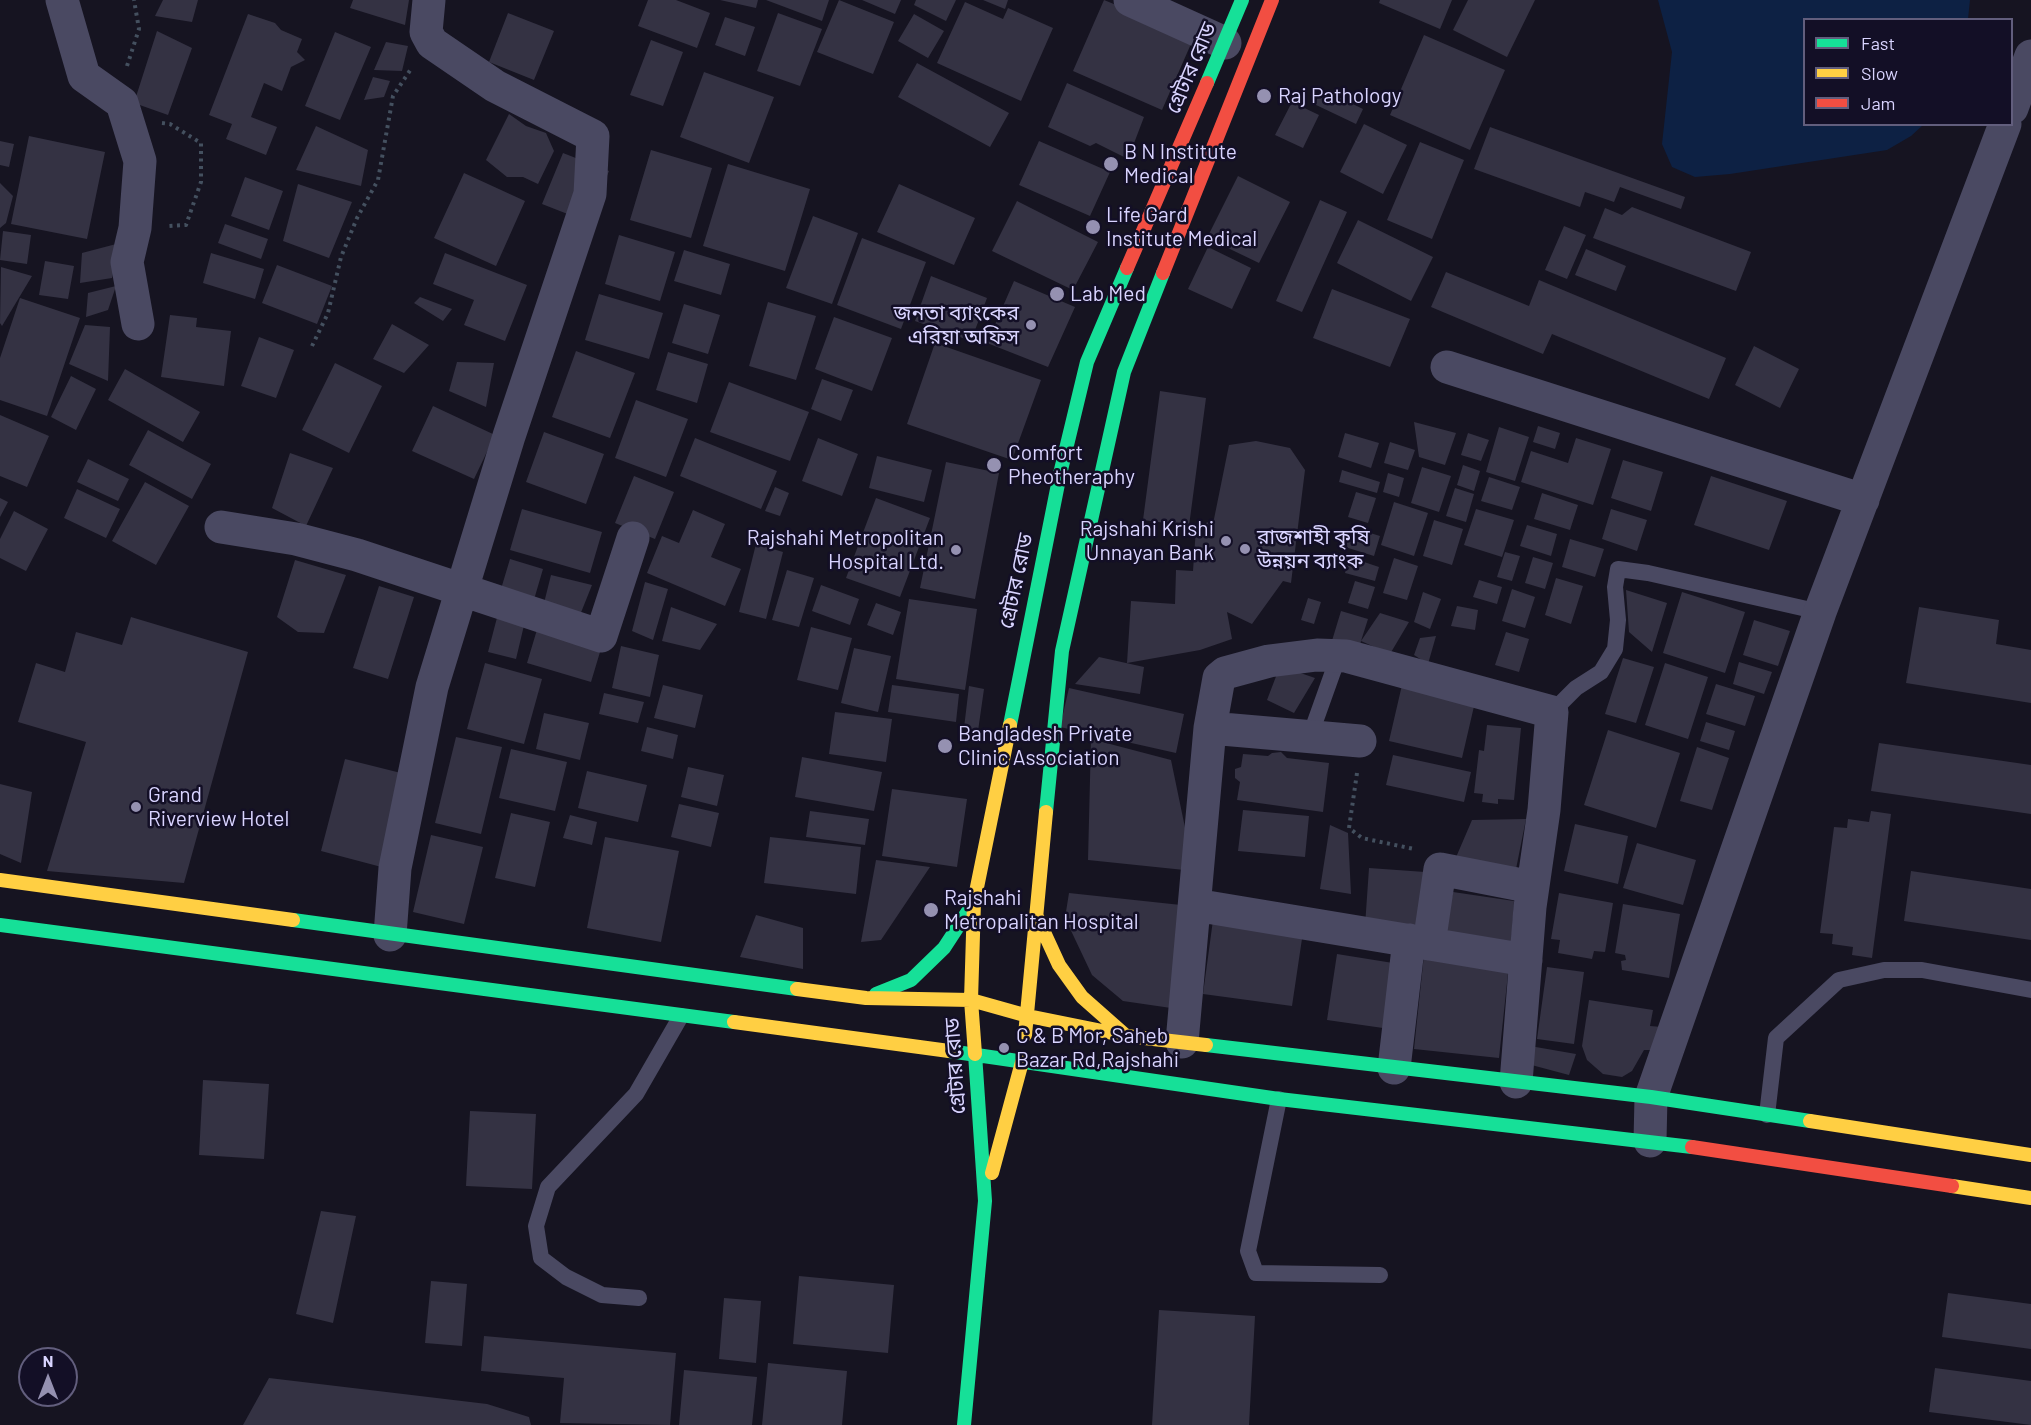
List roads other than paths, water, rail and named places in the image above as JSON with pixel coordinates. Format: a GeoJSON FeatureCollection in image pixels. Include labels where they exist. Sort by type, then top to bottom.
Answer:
{"type":"FeatureCollection","features":[{"type":"Feature","properties":{"kind":"main road","name":"গ্রেটার রোড"},"geometry":{"type":"LineString","coordinates":[[964,1425],[985,1201],[971,1000],[974,902],[1060,474],[1087,362],[1242,0]]}},
{"type":"Feature","properties":{"kind":"main road","name":"গ্রেটার রোড"},"geometry":{"type":"LineString","coordinates":[[985,1201],[1022,1062],[1062,651],[1124,372],[1272,0]]}},
{"type":"Feature","properties":{"kind":"main road"},"geometry":{"type":"LineString","coordinates":[[0,880],[689,980],[866,998],[971,1000],[1028,1016],[1127,1036],[1651,1097],[2031,1155]]}},
{"type":"Feature","properties":{"kind":"main road"},"geometry":{"type":"LineString","coordinates":[[866,998],[911,980],[944,948],[974,902]]}},
{"type":"Feature","properties":{"kind":"main road"},"geometry":{"type":"LineString","coordinates":[[1036,916],[1059,965],[1082,997],[1127,1036]]}},
{"type":"Feature","properties":{"kind":"main road"},"geometry":{"type":"LineString","coordinates":[[0,926],[682,1011],[1279,1099],[1650,1141],[2031,1198]]}},
{"type":"Feature","properties":{"kind":"street"},"geometry":{"type":"LineString","coordinates":[[62,0],[84,76],[122,103],[140,161],[135,228],[127,262],[138,324]]}},
{"type":"Feature","properties":{"kind":"street"},"geometry":{"type":"LineString","coordinates":[[390,935],[395,868],[428,710],[509,436],[590,194],[593,136],[495,86],[432,43],[426,32],[429,0]]}},
{"type":"Feature","properties":{"kind":"street"},"geometry":{"type":"LineString","coordinates":[[1130,0],[1225,43]]}},
{"type":"Feature","properties":{"kind":"street"},"geometry":{"type":"LineString","coordinates":[[2013,105],[2031,56]]}},
{"type":"Feature","properties":{"kind":"street"},"geometry":{"type":"LineString","coordinates":[[1650,1141],[1651,1097],[1820,612],[2004,126]]}},
{"type":"Feature","properties":{"kind":"street"},"geometry":{"type":"LineString","coordinates":[[1447,367],[1863,500]]}},
{"type":"Feature","properties":{"kind":"street"},"geometry":{"type":"LineString","coordinates":[[221,526],[296,539],[357,555],[549,616],[601,636],[633,538]]}},
{"type":"Feature","properties":{"kind":"street"},"geometry":{"type":"LineString","coordinates":[[1182,1042],[1210,728],[1215,690],[1219,678],[1225,673],[1269,661],[1317,655],[1346,656],[1552,712],[1544,810],[1532,887],[1516,1082]]}},
{"type":"Feature","properties":{"kind":"street"},"geometry":{"type":"LineString","coordinates":[[1210,728],[1360,741]]}},
{"type":"Feature","properties":{"kind":"street"},"geometry":{"type":"LineString","coordinates":[[1394,1068],[1419,942],[1440,869],[1532,887]]}},
{"type":"Feature","properties":{"kind":"street"},"geometry":{"type":"LineString","coordinates":[[1195,904],[1526,960]]}},
{"type":"Feature","properties":{"kind":"lane"},"geometry":{"type":"LineString","coordinates":[[1552,712],[1576,688],[1601,672],[1615,649],[1618,569],[1648,573],[1820,612]]}},
{"type":"Feature","properties":{"kind":"lane"},"geometry":{"type":"LineString","coordinates":[[1310,736],[1342,648]]}},
{"type":"Feature","properties":{"kind":"lane"},"geometry":{"type":"LineString","coordinates":[[1767,1115],[1776,1038],[1839,980],[1884,970],[1922,970],[2031,990]]}},
{"type":"Feature","properties":{"kind":"lane"},"geometry":{"type":"LineString","coordinates":[[639,1298],[602,1295],[566,1277],[541,1258],[536,1226],[548,1187],[636,1094],[682,1011]]}},
{"type":"Feature","properties":{"kind":"lane"},"geometry":{"type":"LineString","coordinates":[[1279,1099],[1248,1251],[1256,1273],[1380,1275]]}},
{"type":"Feature","properties":{"kind":"water"},"geometry":{"type":"Polygon","coordinates":[[[1658,0],[1970,0],[1968,18],[1803,18],[1803,126],[1922,126],[1911,136],[1887,150],[1730,174],[1695,177],[1672,167],[1662,144],[1672,52],[1658,0]]]}},
{"type":"Feature","properties":{"kind":"place","name":"Raj Pathology"},"geometry":{"type":"Point","coordinates":[1264,96]}},
{"type":"Feature","properties":{"kind":"place","name":"B N Institute Medical"},"geometry":{"type":"Point","coordinates":[1111,164]}},
{"type":"Feature","properties":{"kind":"place","name":"Life Gard Institute Medical"},"geometry":{"type":"Point","coordinates":[1093,227]}},
{"type":"Feature","properties":{"kind":"place","name":"Lab Med"},"geometry":{"type":"Point","coordinates":[1057,294]}},
{"type":"Feature","properties":{"kind":"place","name":"জনতা ব্যাংকের এরিয়া অফিস"},"geometry":{"type":"Point","coordinates":[1031,325]}},
{"type":"Feature","properties":{"kind":"place","name":"Comfort Pheotheraphy"},"geometry":{"type":"Point","coordinates":[994,465]}},
{"type":"Feature","properties":{"kind":"place","name":"Rajshahi Krishi Unnayan Bank"},"geometry":{"type":"Point","coordinates":[1226,541]}},
{"type":"Feature","properties":{"kind":"place","name":"রাজশাহী কৃষি উন্নয়ন ব্যাংক"},"geometry":{"type":"Point","coordinates":[1245,549]}},
{"type":"Feature","properties":{"kind":"place","name":"Rajshahi Metropolitan Hospital Ltd."},"geometry":{"type":"Point","coordinates":[956,550]}},
{"type":"Feature","properties":{"kind":"place","name":"Bangladesh Private Clinic Association"},"geometry":{"type":"Point","coordinates":[945,746]}},
{"type":"Feature","properties":{"kind":"place","name":"Grand Riverview Hotel"},"geometry":{"type":"Point","coordinates":[136,807]}},
{"type":"Feature","properties":{"kind":"place","name":"Rajshahi Metropalitan Hospital"},"geometry":{"type":"Point","coordinates":[931,910]}},
{"type":"Feature","properties":{"kind":"place","name":"C & B Mor, Saheb Bazar Rd,Rajshahi"},"geometry":{"type":"Point","coordinates":[1004,1048]}}]}
